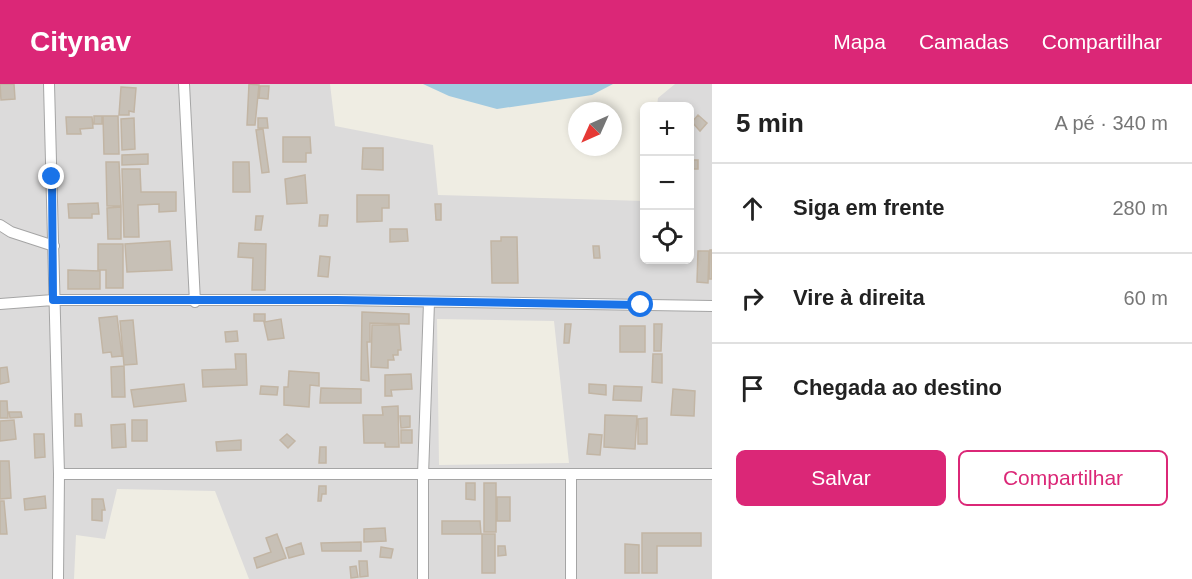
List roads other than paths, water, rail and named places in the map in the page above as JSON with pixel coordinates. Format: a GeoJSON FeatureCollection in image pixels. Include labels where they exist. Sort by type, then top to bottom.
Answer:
{"type":"FeatureCollection","features":[{"type":"Feature","properties":{"kind":"street"},"geometry":{"type":"LineString","coordinates":[[49,84],[59,474],[58,579]]}},
{"type":"Feature","properties":{"kind":"street"},"geometry":{"type":"LineString","coordinates":[[184,84],[195,302]]}},
{"type":"Feature","properties":{"kind":"street"},"geometry":{"type":"LineString","coordinates":[[0,225],[11,232],[54,246]]}},
{"type":"Feature","properties":{"kind":"street"},"geometry":{"type":"LineString","coordinates":[[0,304],[53,300],[195,302],[337,300],[712,306]]}},
{"type":"Feature","properties":{"kind":"street"},"geometry":{"type":"LineString","coordinates":[[423,579],[423,475],[429,302]]}},
{"type":"Feature","properties":{"kind":"street"},"geometry":{"type":"LineString","coordinates":[[59,474],[712,474]]}},
{"type":"Feature","properties":{"kind":"street"},"geometry":{"type":"LineString","coordinates":[[571,474],[571,579]]}},
{"type":"Feature","properties":{"kind":"water"},"geometry":{"type":"Polygon","coordinates":[[[423,84],[613,84],[592,95],[497,109],[449,96],[423,84]]]}}]}
